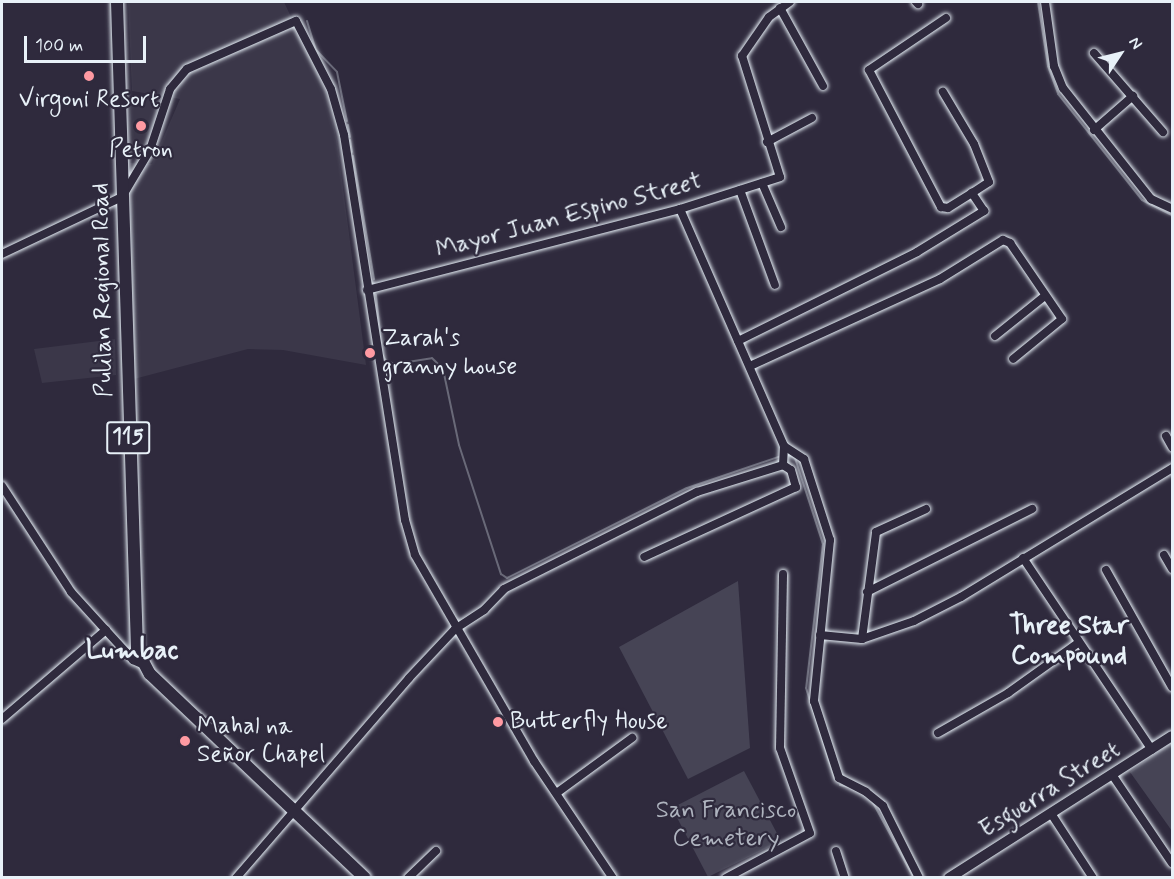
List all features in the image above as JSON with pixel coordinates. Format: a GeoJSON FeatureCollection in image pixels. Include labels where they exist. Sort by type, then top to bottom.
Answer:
{"type":"FeatureCollection","features":[{"type":"Feature","properties":{"kind":"main road","name":"Pulilan Regional Road"},"geometry":{"type":"LineString","coordinates":[[117,2],[135,637],[142,664]]}},
{"type":"Feature","properties":{"kind":"main road"},"geometry":{"type":"LineString","coordinates":[[142,664],[365,878]]}},
{"type":"Feature","properties":{"kind":"main road","name":"Esguerra Street"},"geometry":{"type":"LineString","coordinates":[[949,878],[1052,815],[1173,736]]}},
{"type":"Feature","properties":{"kind":"street"},"geometry":{"type":"LineString","coordinates":[[790,2],[780,8],[758,30],[742,56],[767,142],[812,118]]}},
{"type":"Feature","properties":{"kind":"street"},"geometry":{"type":"LineString","coordinates":[[1045,2],[1057,77],[1094,130],[1150,199],[1173,209]]}},
{"type":"Feature","properties":{"kind":"street"},"geometry":{"type":"LineString","coordinates":[[780,8],[823,86]]}},
{"type":"Feature","properties":{"kind":"street"},"geometry":{"type":"LineString","coordinates":[[943,92],[974,144],[989,182],[948,208],[941,207],[869,70],[946,18]]}},
{"type":"Feature","properties":{"kind":"street"},"geometry":{"type":"LineString","coordinates":[[2,255],[122,197],[150,150],[178,78],[194,65],[296,21],[332,89],[344,135],[405,520],[415,555],[455,629],[534,761],[558,792],[613,878]]}},
{"type":"Feature","properties":{"kind":"street"},"geometry":{"type":"LineString","coordinates":[[1094,53],[1162,132]]}},
{"type":"Feature","properties":{"kind":"street"},"geometry":{"type":"LineString","coordinates":[[1094,130],[1133,96]]}},
{"type":"Feature","properties":{"kind":"street","name":"Mayor Juan Espino Street"},"geometry":{"type":"LineString","coordinates":[[367,290],[680,209],[780,177],[767,142]]}},
{"type":"Feature","properties":{"kind":"street"},"geometry":{"type":"LineString","coordinates":[[762,183],[781,227]]}},
{"type":"Feature","properties":{"kind":"street"},"geometry":{"type":"LineString","coordinates":[[740,190],[776,285]]}},
{"type":"Feature","properties":{"kind":"street"},"geometry":{"type":"LineString","coordinates":[[738,341],[952,232],[984,211],[972,193]]}},
{"type":"Feature","properties":{"kind":"street"},"geometry":{"type":"LineString","coordinates":[[680,209],[784,446],[783,465]]}},
{"type":"Feature","properties":{"kind":"street"},"geometry":{"type":"LineString","coordinates":[[750,366],[939,279],[999,241],[1010,243],[1061,322],[1013,359]]}},
{"type":"Feature","properties":{"kind":"street"},"geometry":{"type":"LineString","coordinates":[[995,336],[1045,296]]}},
{"type":"Feature","properties":{"kind":"street"},"geometry":{"type":"LineString","coordinates":[[1166,436],[1173,447]]}},
{"type":"Feature","properties":{"kind":"street"},"geometry":{"type":"LineString","coordinates":[[784,446],[804,459],[830,540],[813,693],[836,770],[846,784],[866,792],[883,806],[919,878]]}},
{"type":"Feature","properties":{"kind":"street"},"geometry":{"type":"LineString","coordinates":[[236,878],[293,809],[455,629],[484,610],[504,589],[603,536],[697,492],[783,465],[791,470],[796,487],[644,557]]}},
{"type":"Feature","properties":{"kind":"street"},"geometry":{"type":"LineString","coordinates":[[820,635],[862,639],[914,621],[952,602],[1173,468]]}},
{"type":"Feature","properties":{"kind":"street"},"geometry":{"type":"LineString","coordinates":[[2,486],[57,574],[133,660],[142,664]]}},
{"type":"Feature","properties":{"kind":"street"},"geometry":{"type":"LineString","coordinates":[[867,592],[1032,508]]}},
{"type":"Feature","properties":{"kind":"street"},"geometry":{"type":"LineString","coordinates":[[862,639],[876,530],[926,509]]}},
{"type":"Feature","properties":{"kind":"street"},"geometry":{"type":"LineString","coordinates":[[1164,555],[1173,568]]}},
{"type":"Feature","properties":{"kind":"street"},"geometry":{"type":"LineString","coordinates":[[1023,558],[1152,750]]}},
{"type":"Feature","properties":{"kind":"street"},"geometry":{"type":"LineString","coordinates":[[1106,570],[1173,687]]}},
{"type":"Feature","properties":{"kind":"street"},"geometry":{"type":"LineString","coordinates":[[726,878],[810,833],[780,748],[783,574]]}},
{"type":"Feature","properties":{"kind":"street"},"geometry":{"type":"LineString","coordinates":[[2,718],[106,630]]}},
{"type":"Feature","properties":{"kind":"street"},"geometry":{"type":"LineString","coordinates":[[938,733],[1008,693],[1078,643]]}},
{"type":"Feature","properties":{"kind":"street"},"geometry":{"type":"LineString","coordinates":[[558,792],[632,738]]}},
{"type":"Feature","properties":{"kind":"street"},"geometry":{"type":"LineString","coordinates":[[1113,776],[1173,863]]}},
{"type":"Feature","properties":{"kind":"street"},"geometry":{"type":"LineString","coordinates":[[1052,815],[1094,878]]}},
{"type":"Feature","properties":{"kind":"street"},"geometry":{"type":"LineString","coordinates":[[408,878],[436,851]]}},
{"type":"Feature","properties":{"kind":"street"},"geometry":{"type":"LineString","coordinates":[[836,851],[845,878]]}},
{"type":"Feature","properties":{"kind":"shaded area"},"geometry":{"type":"Polygon","coordinates":[[[128,2],[284,2],[325,89],[337,141],[366,365],[283,350],[248,349],[134,379],[130,163],[152,164],[180,99],[132,91],[128,2]]]}},
{"type":"Feature","properties":{"kind":"shaded area","name":"Petron"},"geometry":{"type":"Polygon","coordinates":[[[131,95],[161,98],[146,154],[128,154],[131,95]]]}},
{"type":"Feature","properties":{"kind":"shaded area"},"geometry":{"type":"Polygon","coordinates":[[[115,339],[116,375],[42,383],[34,349],[115,339]]]}},
{"type":"Feature","properties":{"kind":"green space"},"geometry":{"type":"Polygon","coordinates":[[[738,581],[750,748],[688,779],[619,647],[738,581]]]}},
{"type":"Feature","properties":{"kind":"green space"},"geometry":{"type":"Polygon","coordinates":[[[1172,742],[1172,831],[1130,772],[1172,742]]]}},
{"type":"Feature","properties":{"kind":"green space","name":"San Francisco Cemetery"},"geometry":{"type":"Polygon","coordinates":[[[744,771],[781,841],[708,877],[672,808],[744,771]]]}},
{"type":"Feature","properties":{"kind":"waterway"},"geometry":{"type":"LineString","coordinates":[[1038,2],[1048,66],[1058,94],[1142,200],[1172,215]]}},
{"type":"Feature","properties":{"kind":"waterway"},"geometry":{"type":"LineString","coordinates":[[307,21],[316,50],[337,72],[347,121]]}},
{"type":"Feature","properties":{"kind":"waterway"},"geometry":{"type":"LineString","coordinates":[[348,125],[350,137]]}},
{"type":"Feature","properties":{"kind":"waterway"},"geometry":{"type":"LineString","coordinates":[[350,140],[352,152]]}},
{"type":"Feature","properties":{"kind":"waterway"},"geometry":{"type":"LineString","coordinates":[[353,156],[374,279]]}},
{"type":"Feature","properties":{"kind":"waterway"},"geometry":{"type":"LineString","coordinates":[[376,295],[381,343]]}},
{"type":"Feature","properties":{"kind":"waterway"},"geometry":{"type":"LineString","coordinates":[[382,354],[386,361],[395,364],[432,358],[443,369],[459,445],[501,574],[507,578],[687,488],[781,456]]}},
{"type":"Feature","properties":{"kind":"waterway"},"geometry":{"type":"LineString","coordinates":[[787,454],[795,458],[823,544],[806,688],[835,780]]}},
{"type":"Feature","properties":{"kind":"waterway"},"geometry":{"type":"LineString","coordinates":[[840,785],[850,787]]}},
{"type":"Feature","properties":{"kind":"waterway"},"geometry":{"type":"LineString","coordinates":[[872,801],[914,878]]}},
{"type":"Feature","properties":{"kind":"place","name":"Virgoni Resort"},"geometry":{"type":"Point","coordinates":[89,76]}},
{"type":"Feature","properties":{"kind":"place","name":"Petron"},"geometry":{"type":"Point","coordinates":[141,126]}},
{"type":"Feature","properties":{"kind":"place","name":"Zarah's granny house"},"geometry":{"type":"Point","coordinates":[370,353]}},
{"type":"Feature","properties":{"kind":"place","name":"Butterfly House"},"geometry":{"type":"Point","coordinates":[498,722]}},
{"type":"Feature","properties":{"kind":"place","name":"Mahal na Señor Chapel"},"geometry":{"type":"Point","coordinates":[185,741]}},
{"type":"Feature","properties":{"kind":"district","name":"Three Star Compound"},"geometry":{"type":"Point","coordinates":[1069,642]}},
{"type":"Feature","properties":{"kind":"district","name":"Lumbac"},"geometry":{"type":"Point","coordinates":[132,651]}}]}
